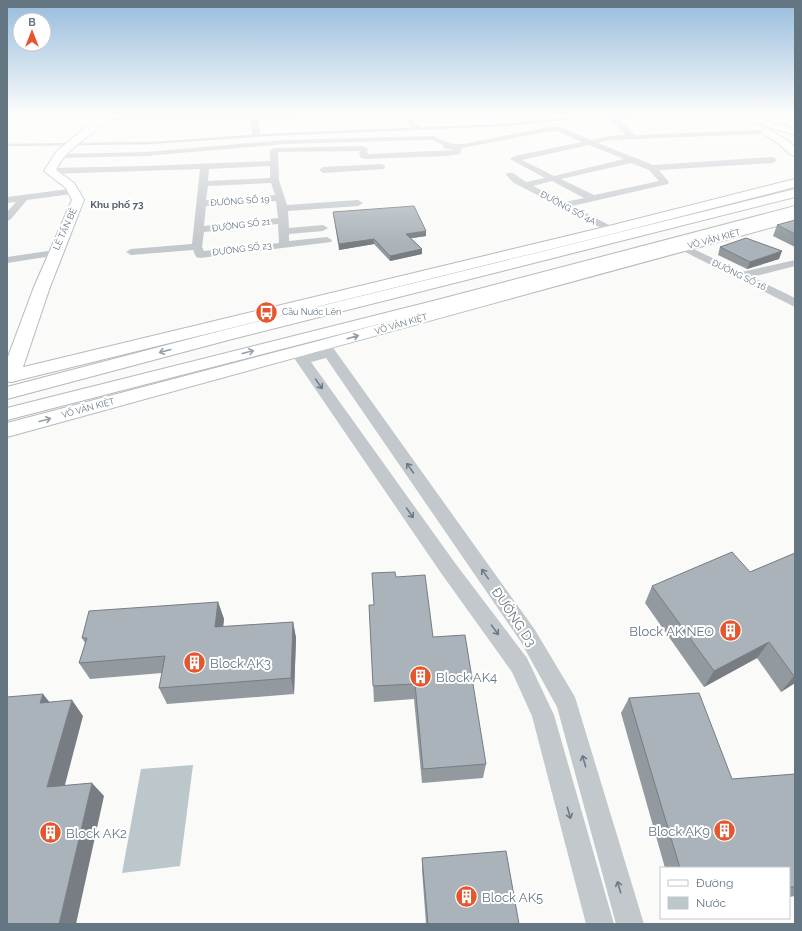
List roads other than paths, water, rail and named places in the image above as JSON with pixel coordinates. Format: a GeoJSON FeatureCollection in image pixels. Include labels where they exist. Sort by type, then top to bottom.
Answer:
{"type":"FeatureCollection","features":[{"type":"Feature","properties":{"kind":"main road"},"geometry":{"type":"LineString","coordinates":[[50,171],[52,164],[58,157]]}},
{"type":"Feature","properties":{"kind":"main road","name":"LÊ TẤN BÊ"},"geometry":{"type":"LineString","coordinates":[[8,382],[24,332],[55,253],[78,200],[76,191],[69,183],[57,178],[50,171]]}},
{"type":"Feature","properties":{"kind":"main road"},"geometry":{"type":"LineString","coordinates":[[8,382],[266,314],[611,230],[795,183]]}},
{"type":"Feature","properties":{"kind":"main road"},"geometry":{"type":"LineString","coordinates":[[8,382],[38,385],[230,334],[795,194]]}},
{"type":"Feature","properties":{"kind":"main road","name":"VÕ VĂN KIỆT"},"geometry":{"type":"LineString","coordinates":[[7,414],[435,305],[795,210]]}},
{"type":"Feature","properties":{"kind":"main road","name":"VÕ VĂN KIỆT"},"geometry":{"type":"LineString","coordinates":[[7,430],[247,365],[299,356],[327,349],[531,287],[795,217]]}},
{"type":"Feature","properties":{"kind":"main road"},"geometry":{"type":"LineString","coordinates":[[230,334],[266,314]]}},
{"type":"Feature","properties":{"kind":"main road"},"geometry":{"type":"LineString","coordinates":[[89,393],[247,365]]}},
{"type":"Feature","properties":{"kind":"street"},"geometry":{"type":"LineString","coordinates":[[274,157],[275,180],[282,208],[284,244]]}},
{"type":"Feature","properties":{"kind":"street"},"geometry":{"type":"LineString","coordinates":[[364,157],[386,157]]}},
{"type":"Feature","properties":{"kind":"street"},"geometry":{"type":"LineString","coordinates":[[521,157],[514,159],[592,198]]}},
{"type":"Feature","properties":{"kind":"street"},"geometry":{"type":"LineString","coordinates":[[564,205],[665,182],[652,168],[626,157]]}},
{"type":"Feature","properties":{"kind":"street"},"geometry":{"type":"LineString","coordinates":[[323,170],[382,167],[379,158]]}},
{"type":"Feature","properties":{"kind":"street"},"geometry":{"type":"LineString","coordinates":[[526,185],[632,160]]}},
{"type":"Feature","properties":{"kind":"street"},"geometry":{"type":"LineString","coordinates":[[652,168],[772,160]]}},
{"type":"Feature","properties":{"kind":"street"},"geometry":{"type":"LineString","coordinates":[[50,171],[274,163]]}},
{"type":"Feature","properties":{"kind":"street"},"geometry":{"type":"LineString","coordinates":[[199,251],[199,230],[205,166]]}},
{"type":"Feature","properties":{"kind":"street","name":"ĐƯỜNG SỐ 4A"},"geometry":{"type":"LineString","coordinates":[[510,175],[517,181],[611,230]]}},
{"type":"Feature","properties":{"kind":"street"},"geometry":{"type":"LineString","coordinates":[[204,184],[275,180]]}},
{"type":"Feature","properties":{"kind":"street"},"geometry":{"type":"LineString","coordinates":[[7,200],[76,191]]}},
{"type":"Feature","properties":{"kind":"street"},"geometry":{"type":"LineString","coordinates":[[7,218],[24,198]]}},
{"type":"Feature","properties":{"kind":"street","name":"ĐƯỜNG SỐ 19"},"geometry":{"type":"LineString","coordinates":[[201,203],[279,198]]}},
{"type":"Feature","properties":{"kind":"street"},"geometry":{"type":"LineString","coordinates":[[282,208],[332,204],[357,200]]}},
{"type":"Feature","properties":{"kind":"street","name":"ĐƯỜNG SỐ 21"},"geometry":{"type":"LineString","coordinates":[[199,230],[282,220]]}},
{"type":"Feature","properties":{"kind":"street"},"geometry":{"type":"LineString","coordinates":[[284,231],[323,228]]}},
{"type":"Feature","properties":{"kind":"street","name":"ĐƯỜNG SỐ 23"},"geometry":{"type":"LineString","coordinates":[[131,252],[199,251],[327,240]]}},
{"type":"Feature","properties":{"kind":"street","name":"ĐƯỜNG SỐ 16"},"geometry":{"type":"LineString","coordinates":[[683,247],[795,303]]}},
{"type":"Feature","properties":{"kind":"street"},"geometry":{"type":"LineString","coordinates":[[7,260],[55,253]]}},
{"type":"Feature","properties":{"kind":"street"},"geometry":{"type":"LineString","coordinates":[[742,276],[793,264]]}},
{"type":"Feature","properties":{"kind":"street","name":"ĐƯỜNG D3"},"geometry":{"type":"LineString","coordinates":[[327,349],[528,636],[568,704],[630,924]]}},
{"type":"Feature","properties":{"kind":"street","name":"ĐƯỜNG D3"},"geometry":{"type":"LineString","coordinates":[[299,356],[448,568],[520,665],[543,715],[600,924]]}},
{"type":"Feature","properties":{"kind":"water"},"geometry":{"type":"Polygon","coordinates":[[[193,765],[180,866],[122,873],[141,769],[193,765]]]}},
{"type":"Feature","properties":{"kind":"place","name":"Cầu Nước Lên"},"geometry":{"type":"Point","coordinates":[267,312]}},
{"type":"Feature","properties":{"kind":"place","name":"Block AK NEO"},"geometry":{"type":"Point","coordinates":[730,631]}},
{"type":"Feature","properties":{"kind":"place","name":"Block AK3"},"geometry":{"type":"Point","coordinates":[195,663]}},
{"type":"Feature","properties":{"kind":"place","name":"Block AK4"},"geometry":{"type":"Point","coordinates":[420,677]}},
{"type":"Feature","properties":{"kind":"place","name":"Block AK9"},"geometry":{"type":"Point","coordinates":[725,831]}},
{"type":"Feature","properties":{"kind":"place","name":"Block AK2"},"geometry":{"type":"Point","coordinates":[51,833]}},
{"type":"Feature","properties":{"kind":"place","name":"Block AK5"},"geometry":{"type":"Point","coordinates":[466,897]}},
{"type":"Feature","properties":{"kind":"district","name":"Khu phố 73"},"geometry":{"type":"Point","coordinates":[117,204]}}]}
